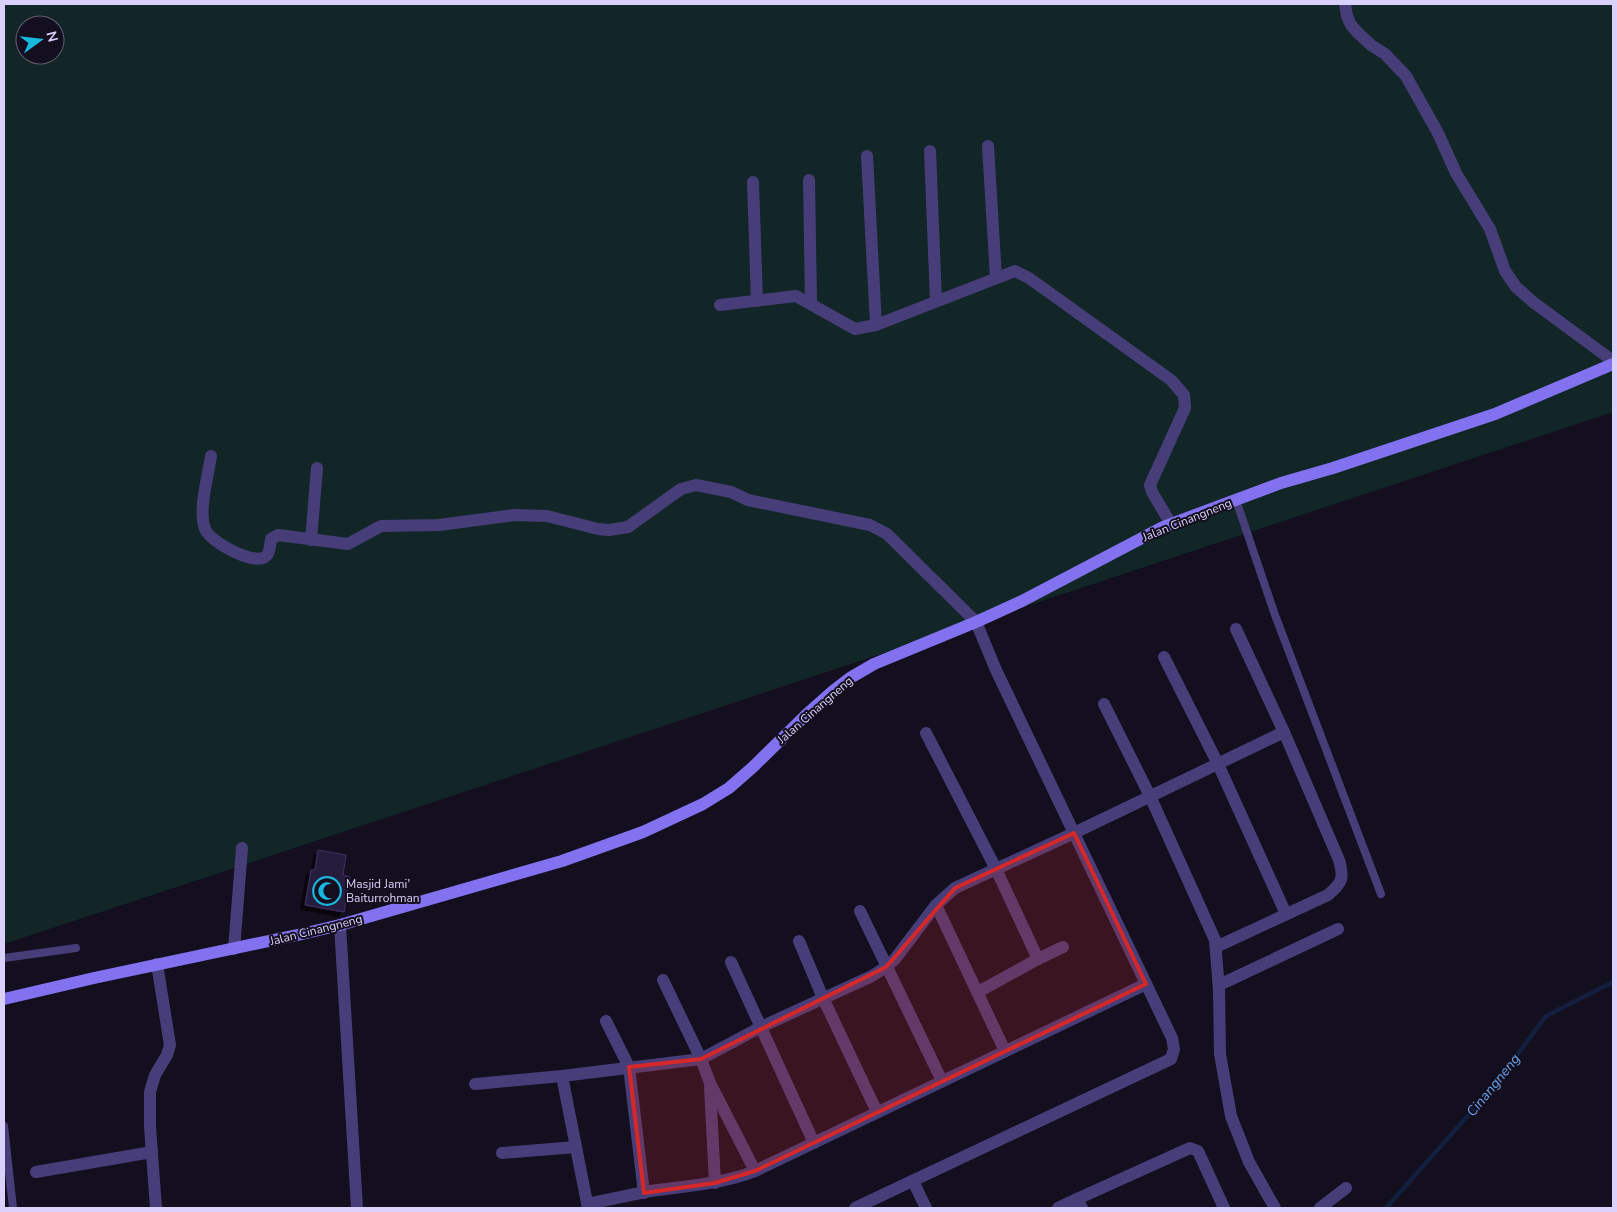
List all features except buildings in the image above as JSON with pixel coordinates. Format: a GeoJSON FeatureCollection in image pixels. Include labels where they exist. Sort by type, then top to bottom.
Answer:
{"type":"FeatureCollection","features":[{"type":"Feature","properties":{"kind":"street"},"geometry":{"type":"LineString","coordinates":[[1345,4],[1347,16],[1354,29],[1371,45],[1385,54],[1411,84],[1438,133],[1456,174],[1490,230],[1505,271],[1516,287],[1613,362]]}},
{"type":"Feature","properties":{"kind":"street"},"geometry":{"type":"LineString","coordinates":[[988,146],[996,278]]}},
{"type":"Feature","properties":{"kind":"street"},"geometry":{"type":"LineString","coordinates":[[930,151],[936,301]]}},
{"type":"Feature","properties":{"kind":"street"},"geometry":{"type":"LineString","coordinates":[[867,156],[876,325]]}},
{"type":"Feature","properties":{"kind":"street"},"geometry":{"type":"LineString","coordinates":[[809,180],[812,304]]}},
{"type":"Feature","properties":{"kind":"street"},"geometry":{"type":"LineString","coordinates":[[752,182],[756,301]]}},
{"type":"Feature","properties":{"kind":"street"},"geometry":{"type":"LineString","coordinates":[[720,305],[796,296],[855,329],[876,325],[1015,271],[1029,278],[1171,380],[1184,395],[1185,408],[1150,485],[1152,492],[1171,524]]}},
{"type":"Feature","properties":{"kind":"street","name":"Jalan Cinangneng"},"geometry":{"type":"LineString","coordinates":[[4,999],[157,964],[302,934],[562,861],[643,832],[703,804],[729,788],[806,715],[850,678],[874,664],[976,622],[1053,586],[1109,554],[1171,524],[1281,483],[1495,414],[1613,362]]}},
{"type":"Feature","properties":{"kind":"street"},"geometry":{"type":"LineString","coordinates":[[211,456],[203,517],[206,531],[213,540],[231,550],[259,558],[263,558],[268,554],[271,539],[278,535],[348,544],[381,526],[439,525],[515,515],[547,516],[598,529],[609,530],[628,527],[682,489],[696,486],[731,492],[748,500],[878,528],[894,540],[976,622],[996,670],[1172,1038],[1174,1048],[1171,1059],[855,1208]]}},
{"type":"Feature","properties":{"kind":"street"},"geometry":{"type":"LineString","coordinates":[[311,540],[317,468]]}},
{"type":"Feature","properties":{"kind":"street"},"geometry":{"type":"LineString","coordinates":[[1216,947],[1328,895],[1339,886],[1343,874],[1339,860],[1284,732],[1236,629]]}},
{"type":"Feature","properties":{"kind":"street"},"geometry":{"type":"LineString","coordinates":[[1164,657],[1218,764],[1286,914]]}},
{"type":"Feature","properties":{"kind":"street"},"geometry":{"type":"LineString","coordinates":[[1104,704],[1150,796],[1215,940],[1219,985],[1220,1054],[1231,1116],[1249,1162],[1275,1208]]}},
{"type":"Feature","properties":{"kind":"street"},"geometry":{"type":"LineString","coordinates":[[475,1084],[562,1076],[701,1059],[761,1027],[872,976],[886,967],[895,959],[936,905],[956,888],[1284,732]]}},
{"type":"Feature","properties":{"kind":"street"},"geometry":{"type":"LineString","coordinates":[[926,733],[996,869],[1038,959]]}},
{"type":"Feature","properties":{"kind":"street"},"geometry":{"type":"LineString","coordinates":[[234,949],[242,848]]}},
{"type":"Feature","properties":{"kind":"street"},"geometry":{"type":"LineString","coordinates":[[936,905],[1005,1051]]}},
{"type":"Feature","properties":{"kind":"street"},"geometry":{"type":"LineString","coordinates":[[860,911],[942,1081]]}},
{"type":"Feature","properties":{"kind":"street"},"geometry":{"type":"LineString","coordinates":[[340,924],[357,1208]]}},
{"type":"Feature","properties":{"kind":"street"},"geometry":{"type":"LineString","coordinates":[[1219,985],[1338,929]]}},
{"type":"Feature","properties":{"kind":"street"},"geometry":{"type":"LineString","coordinates":[[798,941],[823,998],[878,1112]]}},
{"type":"Feature","properties":{"kind":"street"},"geometry":{"type":"LineString","coordinates":[[978,992],[1063,947]]}},
{"type":"Feature","properties":{"kind":"street"},"geometry":{"type":"LineString","coordinates":[[731,962],[814,1143]]}},
{"type":"Feature","properties":{"kind":"street"},"geometry":{"type":"LineString","coordinates":[[156,1208],[149,1107],[150,1092],[155,1075],[167,1055],[170,1045],[157,964]]}},
{"type":"Feature","properties":{"kind":"street"},"geometry":{"type":"LineString","coordinates":[[663,980],[701,1059],[710,1083],[756,1171]]}},
{"type":"Feature","properties":{"kind":"street"},"geometry":{"type":"LineString","coordinates":[[562,1076],[588,1206],[644,1192],[715,1183],[738,1178],[756,1171],[1146,984]]}},
{"type":"Feature","properties":{"kind":"street"},"geometry":{"type":"LineString","coordinates":[[606,1021],[630,1068],[644,1192]]}},
{"type":"Feature","properties":{"kind":"street"},"geometry":{"type":"LineString","coordinates":[[710,1083],[715,1183]]}},
{"type":"Feature","properties":{"kind":"street"},"geometry":{"type":"LineString","coordinates":[[502,1153],[576,1147]]}},
{"type":"Feature","properties":{"kind":"street"},"geometry":{"type":"LineString","coordinates":[[1058,1208],[1079,1204],[1190,1148],[1198,1151],[1224,1208]]}},
{"type":"Feature","properties":{"kind":"street"},"geometry":{"type":"LineString","coordinates":[[36,1172],[152,1152]]}},
{"type":"Feature","properties":{"kind":"street"},"geometry":{"type":"LineString","coordinates":[[913,1181],[926,1208]]}},
{"type":"Feature","properties":{"kind":"street"},"geometry":{"type":"LineString","coordinates":[[1320,1208],[1346,1188]]}},
{"type":"Feature","properties":{"kind":"lane"},"geometry":{"type":"LineString","coordinates":[[1236,500],[1275,616],[1381,894]]}},
{"type":"Feature","properties":{"kind":"lane"},"geometry":{"type":"LineString","coordinates":[[4,958],[76,948]]}},
{"type":"Feature","properties":{"kind":"lane"},"geometry":{"type":"LineString","coordinates":[[4,1126],[13,1208]]}},
{"type":"Feature","properties":{"kind":"highlighted area"},"geometry":{"type":"Polygon","coordinates":[[[1074,833],[1146,984],[755,1171],[715,1183],[644,1193],[629,1067],[701,1059],[886,967],[955,888],[1074,833]]]}},
{"type":"Feature","properties":{"kind":"green space"},"geometry":{"type":"Polygon","coordinates":[[[4,4],[1613,4],[1613,412],[4,944],[4,4]]]}},
{"type":"Feature","properties":{"kind":"waterway","name":"Cinangneng"},"geometry":{"type":"LineString","coordinates":[[1386,1208],[1495,1085],[1546,1016],[1613,982]]}},
{"type":"Feature","properties":{"kind":"place","name":"Masjid Jami' Baiturrohman"},"geometry":{"type":"Point","coordinates":[327,891]}}]}
